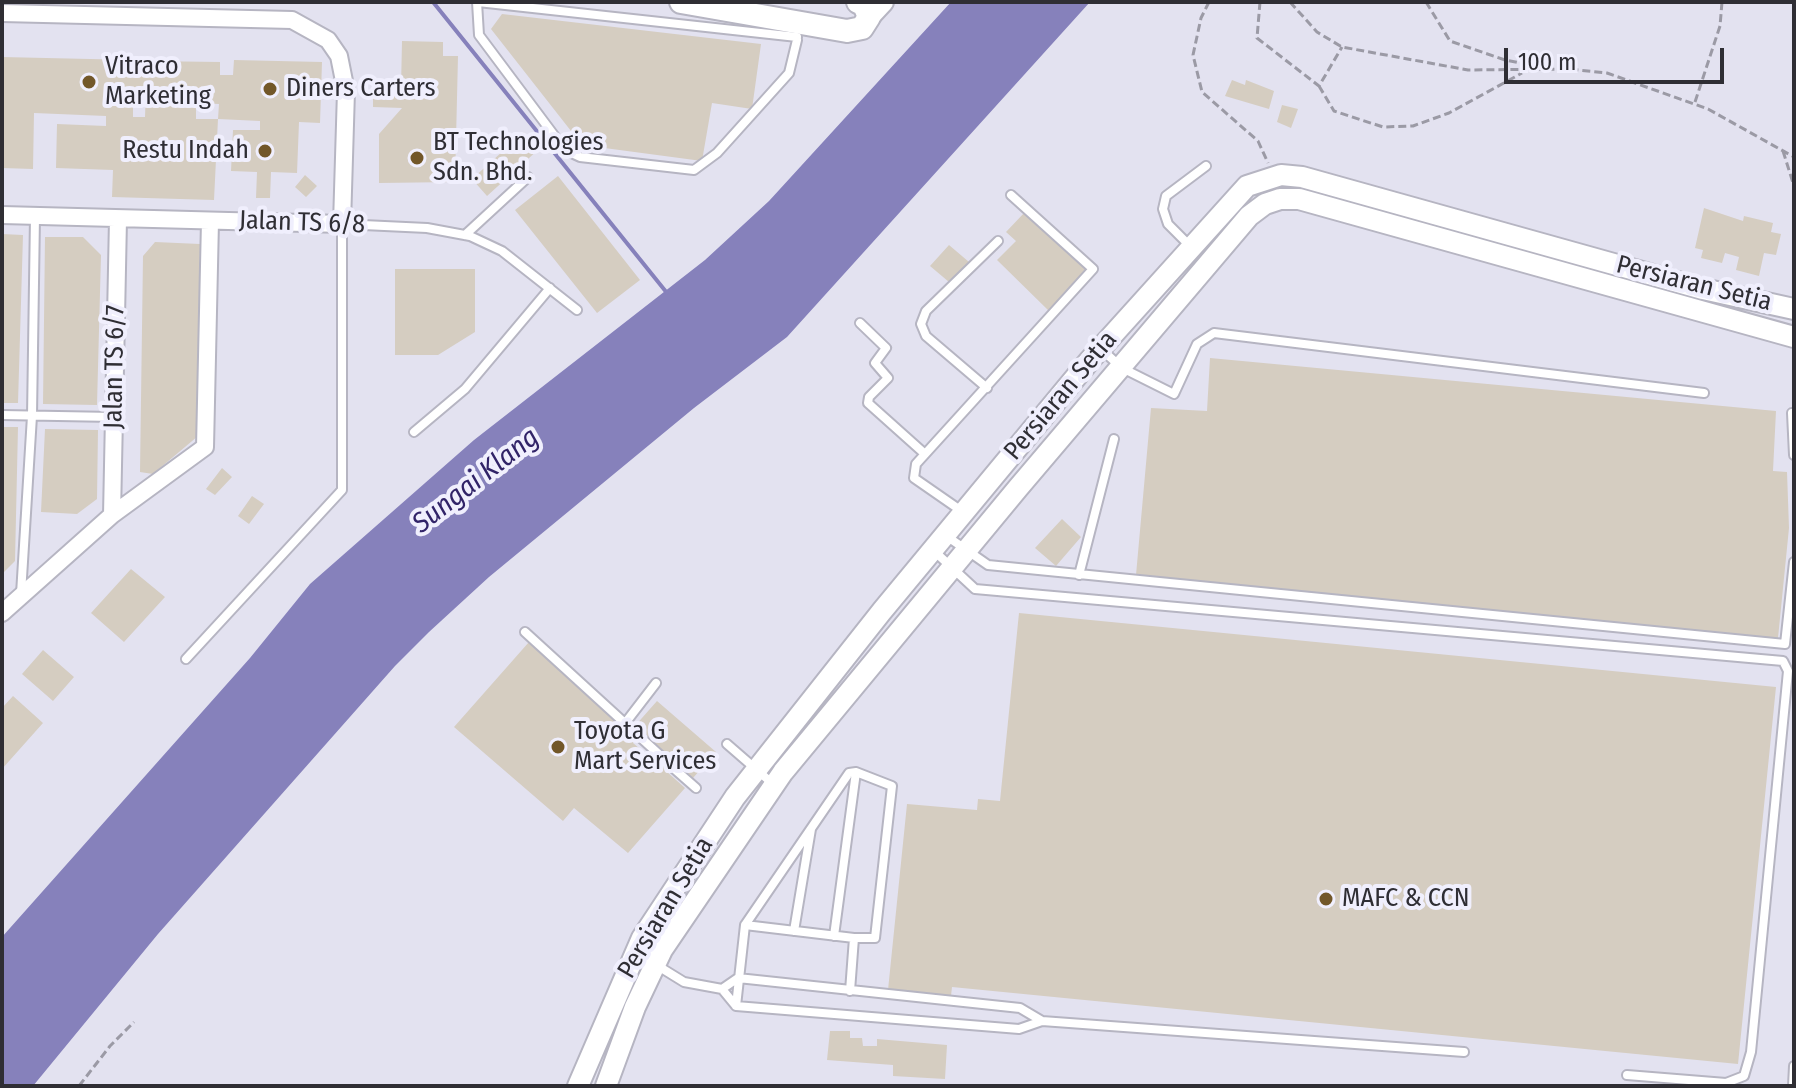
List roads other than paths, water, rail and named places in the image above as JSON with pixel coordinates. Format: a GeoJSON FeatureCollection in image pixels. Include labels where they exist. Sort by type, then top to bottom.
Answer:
{"type":"FeatureCollection","features":[{"type":"Feature","properties":{"kind":"main road"},"geometry":{"type":"LineString","coordinates":[[681,2],[796,31],[862,28],[870,7]]}},
{"type":"Feature","properties":{"kind":"street"},"geometry":{"type":"LineString","coordinates":[[2,13],[268,17],[292,20],[313,28],[328,40],[344,73],[342,224]]}},
{"type":"Feature","properties":{"kind":"street"},"geometry":{"type":"LineString","coordinates":[[1271,177],[1274,201]]}},
{"type":"Feature","properties":{"kind":"street","name":"Persiaran Setia"},"geometry":{"type":"LineString","coordinates":[[578,1086],[635,952],[689,864],[756,770],[938,542],[1100,348],[1247,186],[1271,177],[1302,177],[1703,289],[1794,309]]}},
{"type":"Feature","properties":{"kind":"street","name":"Persiaran Setia"},"geometry":{"type":"LineString","coordinates":[[606,1086],[635,1007],[655,965],[706,882],[774,785],[854,683],[1249,216],[1274,201],[1299,199],[1794,337]]}},
{"type":"Feature","properties":{"kind":"street","name":"Jalan TS 6/8"},"geometry":{"type":"LineString","coordinates":[[2,215],[342,224]]}},
{"type":"Feature","properties":{"kind":"street","name":"Jalan TS 6/7"},"geometry":{"type":"LineString","coordinates":[[112,515],[118,219]]}},
{"type":"Feature","properties":{"kind":"street"},"geometry":{"type":"LineString","coordinates":[[2,613],[112,515],[205,447],[210,221]]}},
{"type":"Feature","properties":{"kind":"lane"},"geometry":{"type":"LineString","coordinates":[[478,2],[796,31],[785,77],[704,164],[694,170],[680,169],[580,157],[565,150],[479,35],[478,2]]}},
{"type":"Feature","properties":{"kind":"lane"},"geometry":{"type":"LineString","coordinates":[[1190,246],[1168,224],[1163,209],[1166,196],[1206,166]]}},
{"type":"Feature","properties":{"kind":"lane"},"geometry":{"type":"LineString","coordinates":[[465,235],[528,177]]}},
{"type":"Feature","properties":{"kind":"lane"},"geometry":{"type":"LineString","coordinates":[[963,512],[914,478],[916,464],[1093,269],[1011,195]]}},
{"type":"Feature","properties":{"kind":"lane"},"geometry":{"type":"LineString","coordinates":[[20,598],[32,416],[35,216]]}},
{"type":"Feature","properties":{"kind":"lane"},"geometry":{"type":"LineString","coordinates":[[186,659],[342,490],[342,224]]}},
{"type":"Feature","properties":{"kind":"lane","name":"Jalan TS 6/8"},"geometry":{"type":"LineString","coordinates":[[342,224],[427,228],[465,235],[502,251],[577,310]]}},
{"type":"Feature","properties":{"kind":"lane"},"geometry":{"type":"LineString","coordinates":[[987,388],[926,336],[921,324],[926,311],[998,241]]}},
{"type":"Feature","properties":{"kind":"lane"},"geometry":{"type":"LineString","coordinates":[[414,432],[465,389],[550,288]]}},
{"type":"Feature","properties":{"kind":"lane"},"geometry":{"type":"LineString","coordinates":[[860,323],[886,348],[875,363],[888,378],[869,397],[868,403],[925,454]]}},
{"type":"Feature","properties":{"kind":"lane"},"geometry":{"type":"LineString","coordinates":[[1100,348],[1122,368],[1174,394],[1197,344],[1214,333],[1704,393]]}},
{"type":"Feature","properties":{"kind":"lane"},"geometry":{"type":"LineString","coordinates":[[1792,413],[1794,455]]}},
{"type":"Feature","properties":{"kind":"lane"},"geometry":{"type":"LineString","coordinates":[[2,415],[114,417]]}},
{"type":"Feature","properties":{"kind":"lane"},"geometry":{"type":"LineString","coordinates":[[1079,575],[1114,439]]}},
{"type":"Feature","properties":{"kind":"lane"},"geometry":{"type":"LineString","coordinates":[[938,542],[960,559],[988,565],[1785,644],[1794,562]]}},
{"type":"Feature","properties":{"kind":"lane"},"geometry":{"type":"LineString","coordinates":[[938,542],[960,559],[975,589],[1783,661],[1788,671],[1751,1052],[1744,1076],[1726,1083],[1627,1075]]}},
{"type":"Feature","properties":{"kind":"lane"},"geometry":{"type":"LineString","coordinates":[[525,632],[663,758]]}},
{"type":"Feature","properties":{"kind":"lane"},"geometry":{"type":"LineString","coordinates":[[626,722],[656,683]]}},
{"type":"Feature","properties":{"kind":"lane"},"geometry":{"type":"LineString","coordinates":[[727,744],[774,785]]}},
{"type":"Feature","properties":{"kind":"lane"},"geometry":{"type":"LineString","coordinates":[[671,766],[696,788]]}},
{"type":"Feature","properties":{"kind":"lane"},"geometry":{"type":"LineString","coordinates":[[834,936],[856,772]]}},
{"type":"Feature","properties":{"kind":"lane"},"geometry":{"type":"LineString","coordinates":[[736,1006],[745,925],[849,773],[856,772],[892,786],[875,938],[745,925]]}},
{"type":"Feature","properties":{"kind":"lane"},"geometry":{"type":"LineString","coordinates":[[794,931],[812,827]]}},
{"type":"Feature","properties":{"kind":"lane"},"geometry":{"type":"LineString","coordinates":[[850,991],[854,938]]}},
{"type":"Feature","properties":{"kind":"lane"},"geometry":{"type":"LineString","coordinates":[[635,952],[684,982],[722,989],[736,1006],[1019,1029],[1042,1021],[1464,1052]]}},
{"type":"Feature","properties":{"kind":"lane"},"geometry":{"type":"LineString","coordinates":[[722,989],[738,978],[1020,1008],[1042,1021]]}},
{"type":"Feature","properties":{"kind":"lane"},"geometry":{"type":"LineString","coordinates":[[1793,1086],[1794,1066]]}},
{"type":"Feature","properties":{"kind":"water","name":"Sungai Klang"},"geometry":{"type":"Polygon","coordinates":[[[951,2],[1090,2],[787,337],[694,408],[489,577],[429,632],[395,666],[158,934],[33,1086],[2,1086],[2,937],[250,658],[310,584],[474,440],[705,260],[769,201],[951,2]]]}},
{"type":"Feature","properties":{"kind":"waterway"},"geometry":{"type":"LineString","coordinates":[[433,2],[667,293]]}},
{"type":"Feature","properties":{"kind":"place","name":"Vitraco Marketing"},"geometry":{"type":"Point","coordinates":[89,82]}},
{"type":"Feature","properties":{"kind":"place","name":"Diners Carters"},"geometry":{"type":"Point","coordinates":[270,89]}},
{"type":"Feature","properties":{"kind":"place","name":"Restu Indah"},"geometry":{"type":"Point","coordinates":[265,151]}},
{"type":"Feature","properties":{"kind":"place","name":"BT Technologies Sdn. Bhd."},"geometry":{"type":"Point","coordinates":[417,158]}},
{"type":"Feature","properties":{"kind":"place","name":"Toyota G Mart Services"},"geometry":{"type":"Point","coordinates":[558,747]}},
{"type":"Feature","properties":{"kind":"place","name":"MAFC & CCN"},"geometry":{"type":"Point","coordinates":[1326,899]}}]}
